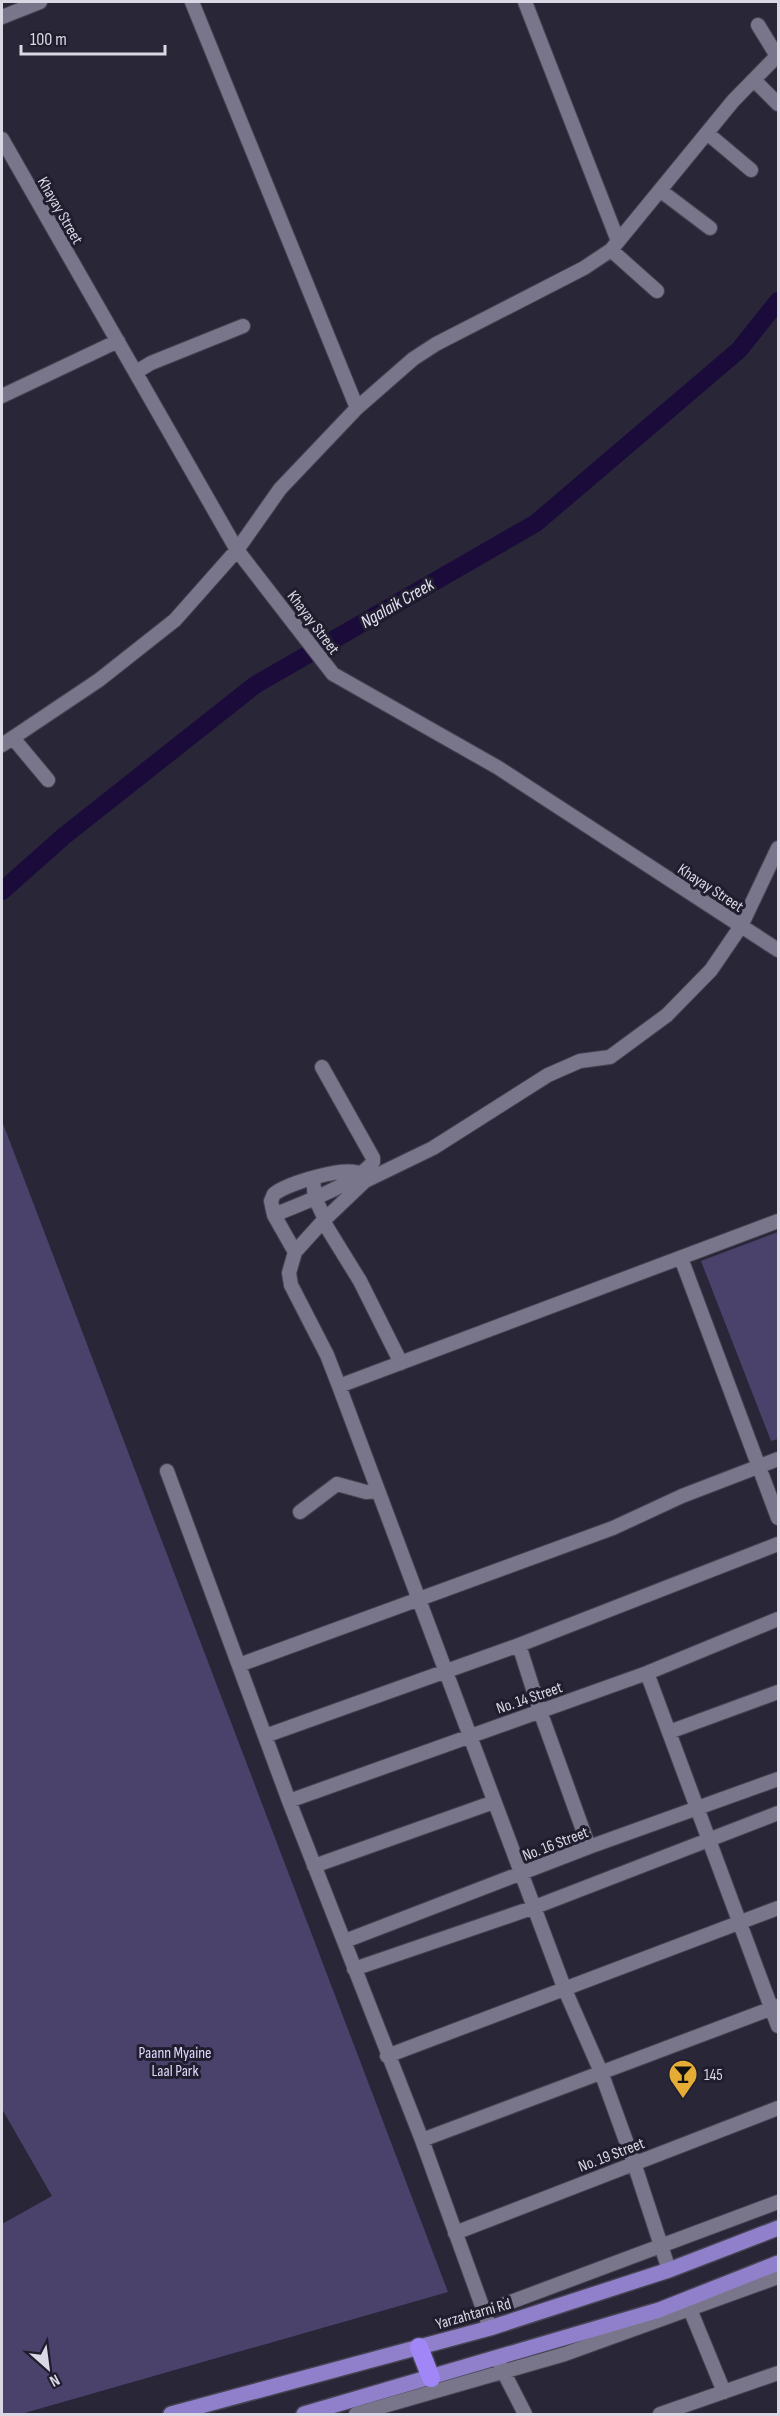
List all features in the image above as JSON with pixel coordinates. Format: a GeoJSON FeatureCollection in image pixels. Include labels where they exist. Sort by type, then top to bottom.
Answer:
{"type":"FeatureCollection","features":[{"type":"Feature","properties":{"kind":"highway"},"geometry":{"type":"LineString","coordinates":[[419,2347],[431,2378]]}},
{"type":"Feature","properties":{"kind":"main road","name":"Yarzahtarni Rd"},"geometry":{"type":"LineString","coordinates":[[171,2415],[490,2328],[669,2270],[778,2228]]}},
{"type":"Feature","properties":{"kind":"main road"},"geometry":{"type":"LineString","coordinates":[[304,2415],[659,2310],[688,2305],[778,2263]]}},
{"type":"Feature","properties":{"kind":"street"},"geometry":{"type":"LineString","coordinates":[[2,17],[40,2]]}},
{"type":"Feature","properties":{"kind":"street"},"geometry":{"type":"LineString","coordinates":[[192,2],[357,408]]}},
{"type":"Feature","properties":{"kind":"street"},"geometry":{"type":"LineString","coordinates":[[525,2],[615,246],[657,291]]}},
{"type":"Feature","properties":{"kind":"street"},"geometry":{"type":"LineString","coordinates":[[48,780],[7,741],[99,680],[175,620],[237,550],[280,489],[357,408],[413,359],[436,344],[584,268],[615,246],[733,101],[778,56],[758,25]]}},
{"type":"Feature","properties":{"kind":"street"},"geometry":{"type":"LineString","coordinates":[[755,81],[778,104]]}},
{"type":"Feature","properties":{"kind":"street"},"geometry":{"type":"LineString","coordinates":[[707,133],[751,170]]}},
{"type":"Feature","properties":{"kind":"street","name":"Khayay Street"},"geometry":{"type":"LineString","coordinates":[[2,139],[237,550],[333,674],[496,767],[778,950]]}},
{"type":"Feature","properties":{"kind":"street"},"geometry":{"type":"LineString","coordinates":[[661,191],[710,228]]}},
{"type":"Feature","properties":{"kind":"street"},"geometry":{"type":"LineString","coordinates":[[136,372],[151,363],[243,326]]}},
{"type":"Feature","properties":{"kind":"street"},"geometry":{"type":"LineString","coordinates":[[2,396],[118,341]]}},
{"type":"Feature","properties":{"kind":"street"},"geometry":{"type":"LineString","coordinates":[[274,1215],[433,1148],[548,1075],[580,1061],[610,1057],[667,1015],[711,970],[741,926],[778,848]]}},
{"type":"Feature","properties":{"kind":"street"},"geometry":{"type":"LineString","coordinates":[[322,1067],[373,1158],[363,1178],[295,1252],[289,1273],[291,1285],[327,1355],[339,1386],[565,1990],[601,2072],[669,2270]]}},
{"type":"Feature","properties":{"kind":"street"},"geometry":{"type":"LineString","coordinates":[[295,1252],[274,1215],[270,1201],[274,1194],[335,1173],[349,1171],[363,1178]]}},
{"type":"Feature","properties":{"kind":"street"},"geometry":{"type":"LineString","coordinates":[[313,1179],[315,1198],[324,1217],[323,1221],[360,1281],[402,1363]]}},
{"type":"Feature","properties":{"kind":"street"},"geometry":{"type":"LineString","coordinates":[[339,1386],[778,1221]]}},
{"type":"Feature","properties":{"kind":"street"},"geometry":{"type":"LineString","coordinates":[[681,1258],[778,1518]]}},
{"type":"Feature","properties":{"kind":"street"},"geometry":{"type":"LineString","coordinates":[[239,1665],[613,1528],[682,1496],[778,1459]]}},
{"type":"Feature","properties":{"kind":"street"},"geometry":{"type":"LineString","coordinates":[[167,1471],[289,1801],[345,1941],[387,2056],[422,2140],[490,2328]]}},
{"type":"Feature","properties":{"kind":"street"},"geometry":{"type":"LineString","coordinates":[[300,1512],[337,1484],[366,1492],[378,1491]]}},
{"type":"Feature","properties":{"kind":"street"},"geometry":{"type":"LineString","coordinates":[[266,1736],[519,1645],[778,1544]]}},
{"type":"Feature","properties":{"kind":"street","name":"No. 14 Street"},"geometry":{"type":"LineString","coordinates":[[289,1801],[647,1673],[778,1619]]}},
{"type":"Feature","properties":{"kind":"street"},"geometry":{"type":"LineString","coordinates":[[519,1645],[589,1847]]}},
{"type":"Feature","properties":{"kind":"street"},"geometry":{"type":"LineString","coordinates":[[647,1673],[739,1924],[775,2008],[778,2026]]}},
{"type":"Feature","properties":{"kind":"street"},"geometry":{"type":"LineString","coordinates":[[669,1732],[778,1692]]}},
{"type":"Feature","properties":{"kind":"street","name":"No. 16 Street"},"geometry":{"type":"LineString","coordinates":[[345,1941],[589,1847],[778,1779]]}},
{"type":"Feature","properties":{"kind":"street"},"geometry":{"type":"LineString","coordinates":[[314,1866],[494,1802]]}},
{"type":"Feature","properties":{"kind":"street"},"geometry":{"type":"LineString","coordinates":[[354,1969],[535,1907],[778,1813]]}},
{"type":"Feature","properties":{"kind":"street"},"geometry":{"type":"LineString","coordinates":[[387,2056],[778,1908]]}},
{"type":"Feature","properties":{"kind":"street"},"geometry":{"type":"LineString","coordinates":[[422,2140],[775,2008]]}},
{"type":"Feature","properties":{"kind":"street","name":"No. 19 Street"},"geometry":{"type":"LineString","coordinates":[[455,2233],[778,2108]]}},
{"type":"Feature","properties":{"kind":"street"},"geometry":{"type":"LineString","coordinates":[[484,2312],[778,2202]]}},
{"type":"Feature","properties":{"kind":"street"},"geometry":{"type":"LineString","coordinates":[[356,2415],[504,2373],[688,2305],[778,2277]]}},
{"type":"Feature","properties":{"kind":"street"},"geometry":{"type":"LineString","coordinates":[[688,2305],[724,2392]]}},
{"type":"Feature","properties":{"kind":"street"},"geometry":{"type":"LineString","coordinates":[[497,2358],[525,2415]]}},
{"type":"Feature","properties":{"kind":"street"},"geometry":{"type":"LineString","coordinates":[[660,2415],[778,2373]]}},
{"type":"Feature","properties":{"kind":"green space","name":"Paann Myaine Laal Park"},"geometry":{"type":"Polygon","coordinates":[[[2,1121],[448,2292],[21,2414],[2,2414],[2,2224],[52,2196],[2,2109],[2,1121]]]}},
{"type":"Feature","properties":{"kind":"green space"},"geometry":{"type":"Polygon","coordinates":[[[778,1232],[778,1439],[771,1441],[701,1261],[778,1232]]]}},
{"type":"Feature","properties":{"kind":"waterway","name":"Ngalaik Creek"},"geometry":{"type":"LineString","coordinates":[[2,891],[64,836],[255,685],[536,523],[739,350],[778,301]]}},
{"type":"Feature","properties":{"kind":"place","name":"145"},"geometry":{"type":"Point","coordinates":[683,2100]}}]}
